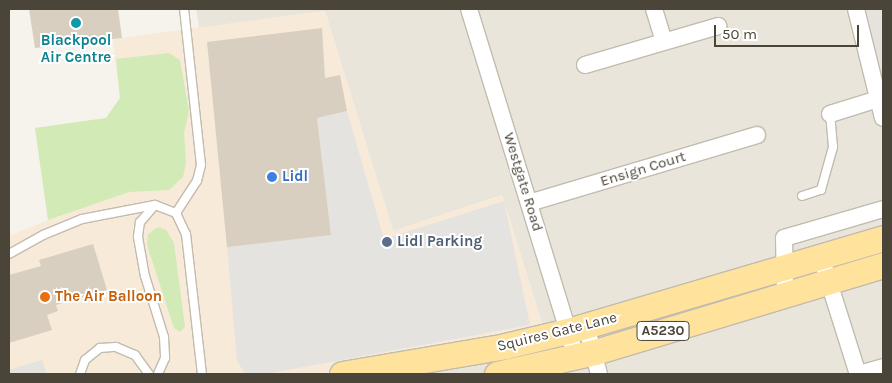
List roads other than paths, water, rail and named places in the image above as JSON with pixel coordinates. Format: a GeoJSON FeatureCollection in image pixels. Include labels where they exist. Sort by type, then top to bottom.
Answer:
{"type":"FeatureCollection","features":[{"type":"Feature","properties":{"kind":"main road","name":"Squires Gate Lane"},"geometry":{"type":"LineString","coordinates":[[342,374],[505,346],[577,329],[883,238]]}},
{"type":"Feature","properties":{"kind":"main road","name":"Squires Gate Lane"},"geometry":{"type":"LineString","coordinates":[[497,374],[590,361],[785,293],[883,265]]}},
{"type":"Feature","properties":{"kind":"street","name":"Westgate Road"},"geometry":{"type":"LineString","coordinates":[[469,9],[529,203],[590,361]]}},
{"type":"Feature","properties":{"kind":"street"},"geometry":{"type":"LineString","coordinates":[[654,9],[664,42]]}},
{"type":"Feature","properties":{"kind":"street"},"geometry":{"type":"LineString","coordinates":[[856,9],[883,118]]}},
{"type":"Feature","properties":{"kind":"street"},"geometry":{"type":"LineString","coordinates":[[585,65],[718,26]]}},
{"type":"Feature","properties":{"kind":"street"},"geometry":{"type":"LineString","coordinates":[[830,114],[878,100]]}},
{"type":"Feature","properties":{"kind":"street","name":"Ensign Court"},"geometry":{"type":"LineString","coordinates":[[529,203],[757,135]]}},
{"type":"Feature","properties":{"kind":"street"},"geometry":{"type":"LineString","coordinates":[[785,293],[782,268],[784,238],[883,209]]}},
{"type":"Feature","properties":{"kind":"street"},"geometry":{"type":"LineString","coordinates":[[821,257],[858,374],[883,367]]}},
{"type":"Feature","properties":{"kind":"lane"},"geometry":{"type":"LineString","coordinates":[[176,213],[197,181],[201,165],[184,9]]}},
{"type":"Feature","properties":{"kind":"lane"},"geometry":{"type":"LineString","coordinates":[[802,196],[821,190],[833,147],[830,114]]}},
{"type":"Feature","properties":{"kind":"lane"},"geometry":{"type":"LineString","coordinates":[[155,205],[140,222],[138,237],[145,276],[164,337],[165,358],[158,374]]}},
{"type":"Feature","properties":{"kind":"lane"},"geometry":{"type":"LineString","coordinates":[[9,254],[43,235],[82,219],[155,205],[176,213],[186,234],[202,374]]}},
{"type":"Feature","properties":{"kind":"lane"},"geometry":{"type":"LineString","coordinates":[[80,374],[85,360],[100,348],[116,347],[135,355],[149,374]]}},
{"type":"Feature","properties":{"kind":"place","name":"Blackpool Air Centre"},"geometry":{"type":"Point","coordinates":[76,23]}},
{"type":"Feature","properties":{"kind":"place","name":"Lidl"},"geometry":{"type":"Point","coordinates":[272,177]}},
{"type":"Feature","properties":{"kind":"place","name":"Lidl Parking"},"geometry":{"type":"Point","coordinates":[387,242]}},
{"type":"Feature","properties":{"kind":"place","name":"The Air Balloon"},"geometry":{"type":"Point","coordinates":[45,297]}}]}
